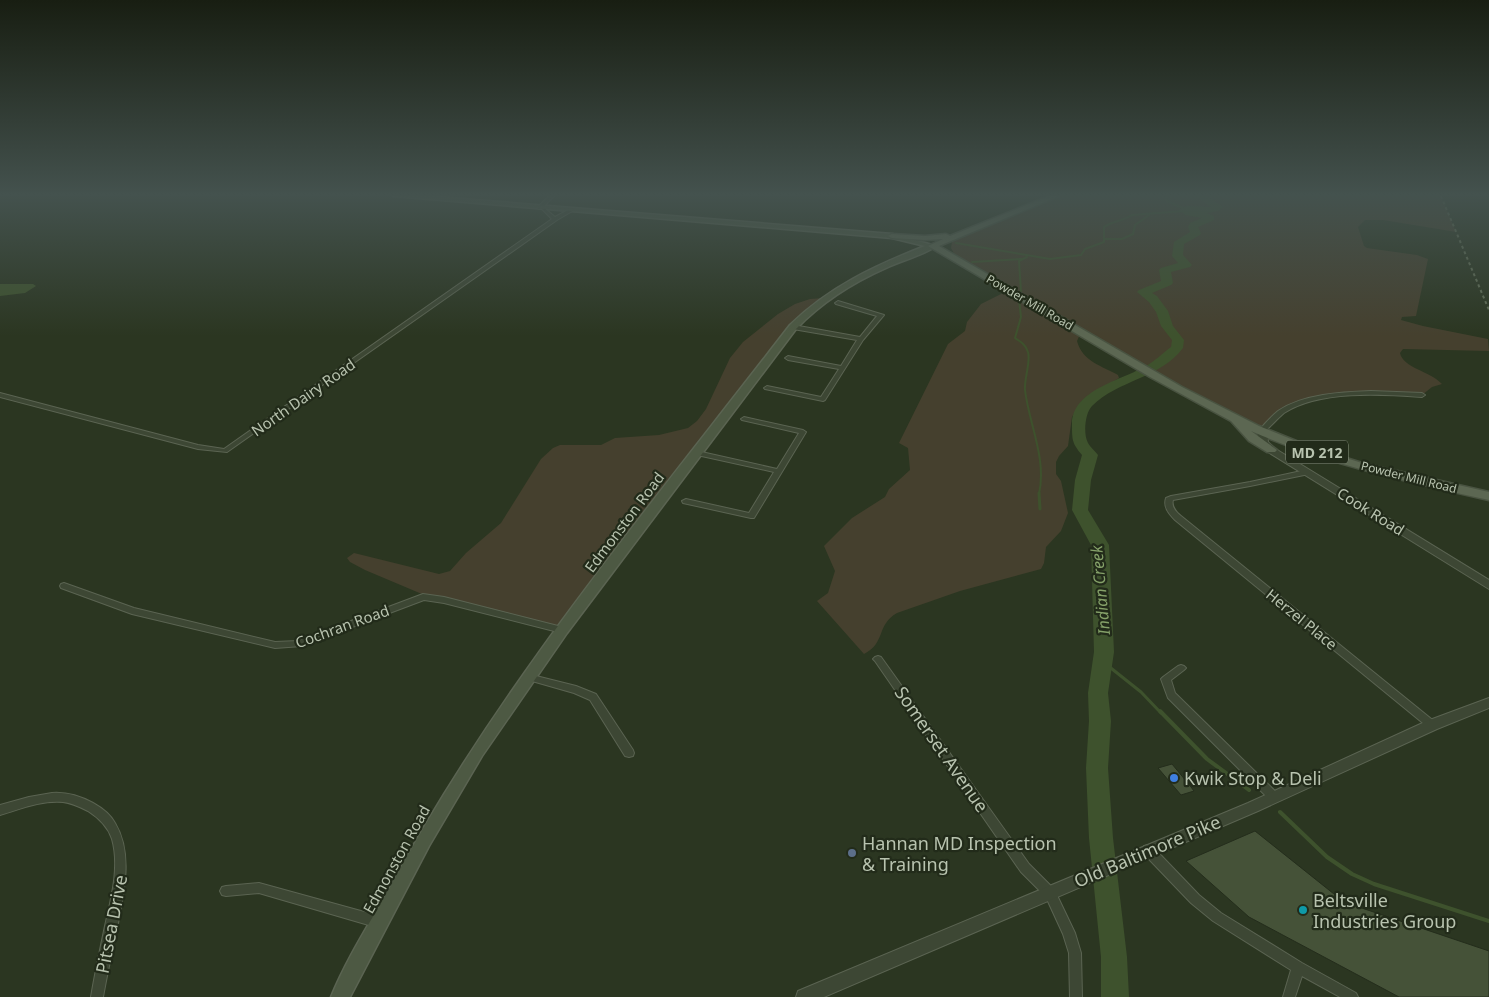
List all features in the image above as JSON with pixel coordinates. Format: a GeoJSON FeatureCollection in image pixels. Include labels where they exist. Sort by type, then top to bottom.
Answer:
{"type":"FeatureCollection","features":[{"type":"Feature","properties":{"kind":"main road","name":"Powder Mill Road"},"geometry":{"type":"LineString","coordinates":[[918,243],[932,246],[957,260],[1156,378],[1262,431],[1295,445],[1393,475],[1489,496]]}},
{"type":"Feature","properties":{"kind":"main road","name":"Edmonston Road"},"geometry":{"type":"LineString","coordinates":[[340,997],[423,841],[477,752],[562,630],[793,327],[823,299],[848,282],[874,269],[940,243]]}},
{"type":"Feature","properties":{"kind":"main road"},"geometry":{"type":"LineString","coordinates":[[953,243],[951,245],[957,260]]}},
{"type":"Feature","properties":{"kind":"main road"},"geometry":{"type":"LineString","coordinates":[[1231,417],[1253,440],[1275,452],[1281,446],[1295,445]]}},
{"type":"Feature","properties":{"kind":"street","name":"North Dairy Road"},"geometry":{"type":"LineString","coordinates":[[0,395],[198,447],[224,452],[522,243]]}},
{"type":"Feature","properties":{"kind":"street"},"geometry":{"type":"LineString","coordinates":[[767,388],[823,399],[861,339],[881,315],[838,303]]}},
{"type":"Feature","properties":{"kind":"street"},"geometry":{"type":"LineString","coordinates":[[793,327],[861,339]]}},
{"type":"Feature","properties":{"kind":"street"},"geometry":{"type":"LineString","coordinates":[[788,358],[843,368]]}},
{"type":"Feature","properties":{"kind":"street"},"geometry":{"type":"LineString","coordinates":[[1275,452],[1264,443],[1262,431],[1283,412],[1304,403],[1330,397],[1368,392],[1422,395]]}},
{"type":"Feature","properties":{"kind":"street"},"geometry":{"type":"LineString","coordinates":[[686,501],[751,516],[803,432],[744,419]]}},
{"type":"Feature","properties":{"kind":"street","name":"Cook Road"},"geometry":{"type":"LineString","coordinates":[[1275,452],[1489,584]]}},
{"type":"Feature","properties":{"kind":"street"},"geometry":{"type":"LineString","coordinates":[[697,453],[778,471]]}},
{"type":"Feature","properties":{"kind":"street","name":"Herzel Place"},"geometry":{"type":"LineString","coordinates":[[1306,472],[1171,498],[1168,500],[1168,505],[1172,512],[1432,725]]}},
{"type":"Feature","properties":{"kind":"street","name":"Cochran Road"},"geometry":{"type":"LineString","coordinates":[[64,586],[132,611],[275,645],[300,644],[423,597],[444,600],[562,630]]}},
{"type":"Feature","properties":{"kind":"street","name":"Somerset Avenue"},"geometry":{"type":"LineString","coordinates":[[878,659],[1025,868],[1050,893],[1069,933],[1075,953],[1076,997]]}},
{"type":"Feature","properties":{"kind":"street"},"geometry":{"type":"LineString","coordinates":[[1181,668],[1166,679],[1171,695],[1274,797]]}},
{"type":"Feature","properties":{"kind":"street"},"geometry":{"type":"LineString","coordinates":[[528,677],[576,690],[593,697],[629,753]]}},
{"type":"Feature","properties":{"kind":"street","name":"Old Baltimore Pike"},"geometry":{"type":"LineString","coordinates":[[804,997],[1274,797],[1432,725],[1489,703]]}},
{"type":"Feature","properties":{"kind":"street","name":"Pitsea Drive"},"geometry":{"type":"LineString","coordinates":[[0,810],[38,800],[62,797],[94,808],[103,814],[111,824],[120,851],[121,879],[97,997]]}},
{"type":"Feature","properties":{"kind":"street"},"geometry":{"type":"LineString","coordinates":[[1148,850],[1209,911],[1298,967],[1352,997]]}},
{"type":"Feature","properties":{"kind":"street"},"geometry":{"type":"LineString","coordinates":[[226,891],[259,888],[379,922]]}},
{"type":"Feature","properties":{"kind":"street"},"geometry":{"type":"LineString","coordinates":[[1289,997],[1298,967]]}},
{"type":"Feature","properties":{"kind":"shaded area"},"geometry":{"type":"Polygon","coordinates":[[[952,243],[1363,243],[1367,248],[1417,255],[1428,259],[1416,316],[1402,317],[1401,320],[1488,339],[1489,351],[1403,349],[1400,353],[1406,362],[1442,384],[1432,387],[1422,395],[1354,394],[1302,403],[1285,411],[1262,431],[1081,332],[1077,341],[1083,353],[1093,362],[1118,375],[1119,378],[1081,402],[1072,417],[1068,446],[1056,462],[1056,474],[1061,481],[1068,513],[1061,531],[1046,547],[1044,563],[1041,569],[960,591],[897,613],[886,623],[879,639],[871,650],[864,654],[817,601],[828,593],[835,571],[824,546],[852,518],[885,497],[889,489],[910,470],[908,448],[899,443],[948,344],[965,331],[967,322],[981,304],[1009,290],[957,259],[951,248],[952,243]]]}},
{"type":"Feature","properties":{"kind":"shaded area"},"geometry":{"type":"Polygon","coordinates":[[[0,284],[33,284],[36,286],[25,293],[0,296],[0,284]]]}},
{"type":"Feature","properties":{"kind":"shaded area"},"geometry":{"type":"Polygon","coordinates":[[[824,298],[808,311],[562,630],[429,597],[365,570],[350,562],[347,558],[354,553],[439,574],[450,571],[466,553],[501,523],[541,459],[553,448],[560,445],[601,445],[615,438],[659,435],[688,428],[697,421],[706,409],[730,358],[743,342],[778,314],[795,304],[810,299],[824,298]]]}},
{"type":"Feature","properties":{"kind":"building","name":"Kwik Stop & Deli"},"geometry":{"type":"Polygon","coordinates":[[[1172,764],[1194,791],[1181,795],[1158,768],[1172,764]]]}},
{"type":"Feature","properties":{"kind":"building","name":"Beltsville Industries Group"},"geometry":{"type":"Polygon","coordinates":[[[1255,831],[1344,902],[1489,951],[1489,997],[1399,997],[1249,917],[1186,861],[1255,831]]]}},
{"type":"Feature","properties":{"kind":"waterway"},"geometry":{"type":"LineString","coordinates":[[956,243],[1050,259],[1081,255],[1085,249],[1103,243]]}},
{"type":"Feature","properties":{"kind":"waterway","name":"Indian Creek"},"geometry":{"type":"LineString","coordinates":[[1115,997],[1114,957],[1101,838],[1097,768],[1100,721],[1098,693],[1104,652],[1100,545],[1080,510],[1083,480],[1090,455],[1080,443],[1079,416],[1085,404],[1106,390],[1152,368],[1177,348],[1178,340],[1167,326],[1162,311],[1153,299],[1143,292],[1167,283],[1165,270],[1186,265],[1177,256],[1179,243]]}},
{"type":"Feature","properties":{"kind":"waterway"},"geometry":{"type":"LineString","coordinates":[[1021,292],[1019,261],[1027,257]]}},
{"type":"Feature","properties":{"kind":"waterway"},"geometry":{"type":"LineString","coordinates":[[972,262],[1021,259]]}},
{"type":"Feature","properties":{"kind":"waterway"},"geometry":{"type":"LineString","coordinates":[[1019,300],[1021,317],[1015,338],[1025,346],[1029,356],[1025,390],[1041,468],[1039,494]]}},
{"type":"Feature","properties":{"kind":"waterway"},"geometry":{"type":"LineString","coordinates":[[1039,494],[1040,509]]}},
{"type":"Feature","properties":{"kind":"waterway"},"geometry":{"type":"LineString","coordinates":[[1102,661],[1141,692],[1161,713]]}},
{"type":"Feature","properties":{"kind":"waterway"},"geometry":{"type":"LineString","coordinates":[[1160,711],[1207,759],[1249,790]]}},
{"type":"Feature","properties":{"kind":"waterway"},"geometry":{"type":"LineString","coordinates":[[1280,812],[1327,857],[1352,874],[1374,884],[1489,921]]}},
{"type":"Feature","properties":{"kind":"railway"},"geometry":{"type":"LineString","coordinates":[[1461,243],[1489,310]]}},
{"type":"Feature","properties":{"kind":"place","name":"Kwik Stop & Deli"},"geometry":{"type":"Point","coordinates":[1174,778]}},
{"type":"Feature","properties":{"kind":"place","name":"Hannan MD Inspection & Training"},"geometry":{"type":"Point","coordinates":[852,853]}},
{"type":"Feature","properties":{"kind":"place","name":"Beltsville Industries Group"},"geometry":{"type":"Point","coordinates":[1303,910]}}]}
